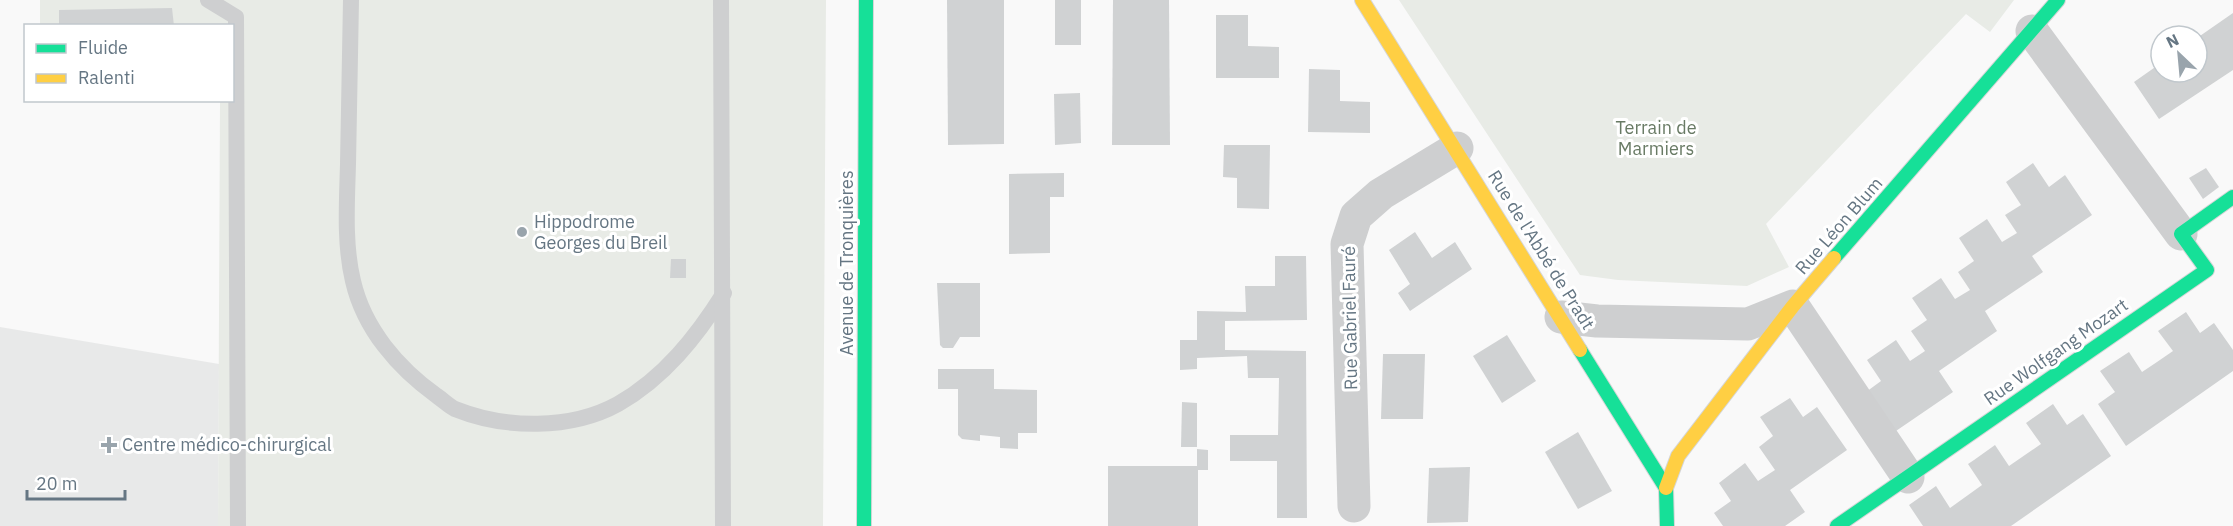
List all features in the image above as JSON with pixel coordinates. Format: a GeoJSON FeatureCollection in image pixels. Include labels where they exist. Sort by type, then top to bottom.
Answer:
{"type":"FeatureCollection","features":[{"type":"Feature","properties":{"kind":"street","name":"Avenue de Tronquières"},"geometry":{"type":"LineString","coordinates":[[864,526],[866,0]]}},
{"type":"Feature","properties":{"kind":"street","name":"Rue de l'Abbé de Pradt"},"geometry":{"type":"LineString","coordinates":[[1362,0],[1457,148],[1666,488]]}},
{"type":"Feature","properties":{"kind":"street","name":"Rue Léon Blum"},"geometry":{"type":"LineString","coordinates":[[1666,488],[1678,456],[1793,306],[2058,0]]}},
{"type":"Feature","properties":{"kind":"street"},"geometry":{"type":"LineString","coordinates":[[2032,31],[2181,234],[2233,198]]}},
{"type":"Feature","properties":{"kind":"street","name":"Rue Gabriel Fauré"},"geometry":{"type":"LineString","coordinates":[[1354,506],[1347,244],[1356,216],[1381,194],[1457,148]]}},
{"type":"Feature","properties":{"kind":"street","name":"Rue Wolfgang Mozart"},"geometry":{"type":"LineString","coordinates":[[1837,526],[2207,270],[2181,234]]}},
{"type":"Feature","properties":{"kind":"street"},"geometry":{"type":"LineString","coordinates":[[1561,317],[1597,321],[1748,324],[1793,306],[1908,477]]}},
{"type":"Feature","properties":{"kind":"street"},"geometry":{"type":"LineString","coordinates":[[1666,488],[1667,526]]}},
{"type":"Feature","properties":{"kind":"lane"},"geometry":{"type":"LineString","coordinates":[[208,0],[236,17],[240,366],[238,526]]}},
{"type":"Feature","properties":{"kind":"lane"},"geometry":{"type":"LineString","coordinates":[[351,0],[347,212],[353,281],[365,318],[389,353],[421,385],[454,409],[511,423],[575,422],[618,404],[668,366],[702,328],[724,293]]}},
{"type":"Feature","properties":{"kind":"lane"},"geometry":{"type":"LineString","coordinates":[[721,0],[724,293],[723,526]]}},
{"type":"Feature","properties":{"kind":"shaded area","name":"Centre médico-chirurgical"},"geometry":{"type":"Polygon","coordinates":[[[0,327],[219,364],[218,526],[0,526],[0,327]]]}},
{"type":"Feature","properties":{"kind":"green space","name":"Hippodrome Georges du Breil"},"geometry":{"type":"Polygon","coordinates":[[[40,0],[826,0],[823,526],[218,526],[220,102],[234,102],[234,24],[40,24],[40,0]]]}},
{"type":"Feature","properties":{"kind":"green space","name":"Terrain de Marmiers"},"geometry":{"type":"Polygon","coordinates":[[[1399,0],[2014,0],[1990,32],[1966,14],[1766,224],[1789,267],[1747,286],[1618,280],[1580,275],[1399,0]]]}},
{"type":"Feature","properties":{"kind":"building"},"geometry":{"type":"Polygon","coordinates":[[[947,0],[1004,0],[1004,144],[948,145],[947,0]]]}},
{"type":"Feature","properties":{"kind":"building"},"geometry":{"type":"Polygon","coordinates":[[[1055,0],[1081,0],[1081,45],[1055,45],[1055,0]]]}},
{"type":"Feature","properties":{"kind":"building"},"geometry":{"type":"Polygon","coordinates":[[[1113,0],[1169,0],[1170,145],[1112,145],[1113,0]]]}},
{"type":"Feature","properties":{"kind":"building"},"geometry":{"type":"Polygon","coordinates":[[[172,8],[174,24],[59,24],[59,10],[172,8]]]}},
{"type":"Feature","properties":{"kind":"building"},"geometry":{"type":"Polygon","coordinates":[[[2233,13],[2233,70],[2159,119],[2134,82],[2149,71],[2149,84],[2209,84],[2209,30],[2233,13]]]}},
{"type":"Feature","properties":{"kind":"building"},"geometry":{"type":"Polygon","coordinates":[[[1216,15],[1248,15],[1248,46],[1279,47],[1279,78],[1216,78],[1216,15]]]}},
{"type":"Feature","properties":{"kind":"building"},"geometry":{"type":"Polygon","coordinates":[[[1309,69],[1340,70],[1340,101],[1370,102],[1370,133],[1308,132],[1309,69]]]}},
{"type":"Feature","properties":{"kind":"building"},"geometry":{"type":"Polygon","coordinates":[[[1080,93],[1081,143],[1055,145],[1054,94],[1080,93]]]}},
{"type":"Feature","properties":{"kind":"building"},"geometry":{"type":"Polygon","coordinates":[[[1224,145],[1270,145],[1269,209],[1237,208],[1237,178],[1223,177],[1224,145]]]}},
{"type":"Feature","properties":{"kind":"building"},"geometry":{"type":"Polygon","coordinates":[[[2033,163],[2049,187],[2065,175],[2092,215],[2032,256],[2043,272],[1985,311],[1997,331],[1939,371],[1953,392],[1893,433],[1866,392],[1881,381],[1867,360],[1896,340],[1910,361],[1925,351],[1911,331],[1927,320],[1912,298],[1941,278],[1955,299],[1970,290],[1958,272],[1974,261],[1959,238],[1987,219],[2002,242],[2017,233],[2005,215],[2021,205],[2006,182],[2033,163]]]}},
{"type":"Feature","properties":{"kind":"building"},"geometry":{"type":"Polygon","coordinates":[[[2206,168],[2219,187],[2203,199],[2189,178],[2206,168]]]}},
{"type":"Feature","properties":{"kind":"building"},"geometry":{"type":"Polygon","coordinates":[[[1064,173],[1064,197],[1050,197],[1050,253],[1009,254],[1009,174],[1064,173]]]}},
{"type":"Feature","properties":{"kind":"building"},"geometry":{"type":"Polygon","coordinates":[[[1415,232],[1432,258],[1455,242],[1472,269],[1410,311],[1398,293],[1410,284],[1389,250],[1415,232]]]}},
{"type":"Feature","properties":{"kind":"building"},"geometry":{"type":"Polygon","coordinates":[[[1275,256],[1306,256],[1307,320],[1225,321],[1225,350],[1306,351],[1307,518],[1277,518],[1277,461],[1230,461],[1230,435],[1278,435],[1279,378],[1248,378],[1247,356],[1197,358],[1197,369],[1180,370],[1180,340],[1197,340],[1197,311],[1246,312],[1245,286],[1275,286],[1275,256]]]}},
{"type":"Feature","properties":{"kind":"building"},"geometry":{"type":"Polygon","coordinates":[[[671,259],[686,259],[686,278],[670,278],[671,259]]]}},
{"type":"Feature","properties":{"kind":"building"},"geometry":{"type":"Polygon","coordinates":[[[937,283],[980,283],[980,337],[960,337],[953,348],[943,348],[940,345],[937,283]]]}},
{"type":"Feature","properties":{"kind":"building"},"geometry":{"type":"Polygon","coordinates":[[[2186,312],[2200,333],[2214,323],[2233,350],[2233,371],[2126,446],[2098,404],[2115,392],[2100,371],[2129,352],[2142,372],[2157,362],[2173,351],[2158,331],[2186,312]]]}},
{"type":"Feature","properties":{"kind":"building"},"geometry":{"type":"Polygon","coordinates":[[[1507,335],[1536,381],[1502,403],[1473,356],[1507,335]]]}},
{"type":"Feature","properties":{"kind":"building"},"geometry":{"type":"Polygon","coordinates":[[[1383,354],[1425,354],[1423,419],[1381,419],[1383,354]]]}},
{"type":"Feature","properties":{"kind":"building"},"geometry":{"type":"Polygon","coordinates":[[[938,369],[994,369],[994,389],[1037,390],[1037,433],[1018,433],[1018,449],[1000,448],[1000,437],[980,435],[980,441],[962,439],[958,435],[958,389],[938,389],[938,369]]]}},
{"type":"Feature","properties":{"kind":"building"},"geometry":{"type":"Polygon","coordinates":[[[1790,398],[1803,417],[1817,407],[1847,450],[1790,490],[1805,512],[1785,526],[1723,526],[1714,513],[1731,501],[1719,483],[1745,463],[1758,481],[1775,470],[1759,447],[1773,436],[1760,417],[1790,398]]]}},
{"type":"Feature","properties":{"kind":"building"},"geometry":{"type":"Polygon","coordinates":[[[1182,402],[1197,403],[1197,447],[1181,447],[1182,402]]]}},
{"type":"Feature","properties":{"kind":"building"},"geometry":{"type":"Polygon","coordinates":[[[2053,404],[2067,425],[2083,414],[2111,456],[2011,526],[1923,526],[1909,505],[1936,486],[1950,508],[1982,485],[1968,464],[1995,445],[2009,466],[2041,444],[2026,423],[2053,404]]]}},
{"type":"Feature","properties":{"kind":"building"},"geometry":{"type":"Polygon","coordinates":[[[1578,432],[1612,491],[1578,509],[1545,452],[1578,432]]]}},
{"type":"Feature","properties":{"kind":"building"},"geometry":{"type":"Polygon","coordinates":[[[1197,449],[1208,450],[1208,470],[1198,470],[1198,526],[1108,526],[1108,466],[1197,466],[1197,449]]]}},
{"type":"Feature","properties":{"kind":"building"},"geometry":{"type":"Polygon","coordinates":[[[1470,467],[1468,522],[1427,523],[1429,468],[1470,467]]]}},
{"type":"Feature","properties":{"kind":"traffic: fast"},"geometry":{"type":"LineString","coordinates":[[864,526],[866,0]]}},
{"type":"Feature","properties":{"kind":"traffic: fast"},"geometry":{"type":"LineString","coordinates":[[1834,258],[2058,0]]}},
{"type":"Feature","properties":{"kind":"traffic: fast"},"geometry":{"type":"LineString","coordinates":[[1837,526],[2207,270],[2181,234],[2233,197]]}},
{"type":"Feature","properties":{"kind":"traffic: fast"},"geometry":{"type":"LineString","coordinates":[[1580,350],[1666,488],[1667,526]]}},
{"type":"Feature","properties":{"kind":"traffic: slow"},"geometry":{"type":"LineString","coordinates":[[1362,0],[1580,350]]}},
{"type":"Feature","properties":{"kind":"traffic: slow"},"geometry":{"type":"LineString","coordinates":[[1666,488],[1678,456],[1793,306],[1834,258]]}},
{"type":"Feature","properties":{"kind":"place","name":"Hippodrome Georges du Breil"},"geometry":{"type":"Point","coordinates":[522,232]}},
{"type":"Feature","properties":{"kind":"place","name":"Centre médico-chirurgical"},"geometry":{"type":"Point","coordinates":[109,445]}}]}
